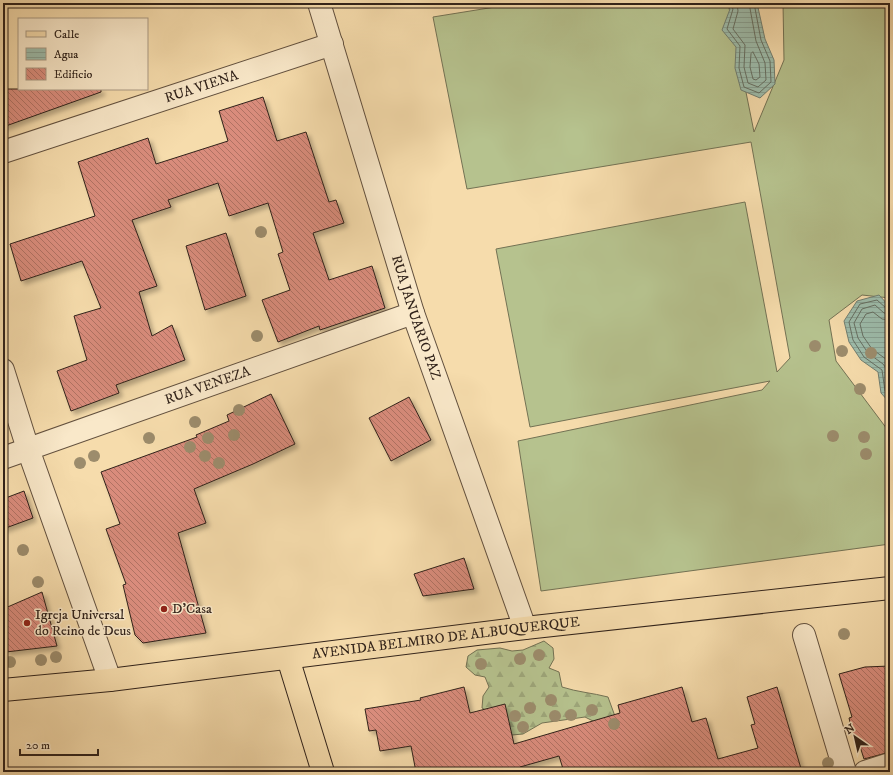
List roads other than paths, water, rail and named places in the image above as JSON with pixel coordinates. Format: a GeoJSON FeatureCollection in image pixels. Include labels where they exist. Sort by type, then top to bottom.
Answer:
{"type":"FeatureCollection","features":[{"type":"Feature","properties":{"kind":"main road","name":"AVENIDA BELMIRO DE ALBUQUERQUE"},"geometry":{"type":"LineString","coordinates":[[3,690],[110,680],[525,628],[890,588]]}},
{"type":"Feature","properties":{"kind":"main road"},"geometry":{"type":"LineString","coordinates":[[288,658],[323,772]]}},
{"type":"Feature","properties":{"kind":"street","name":"RUA JANUARIO PAZ"},"geometry":{"type":"LineString","coordinates":[[320,3],[413,314],[525,628]]}},
{"type":"Feature","properties":{"kind":"street","name":"RUA VIENA"},"geometry":{"type":"LineString","coordinates":[[3,152],[332,44]]}},
{"type":"Feature","properties":{"kind":"street","name":"RUA VENEZA"},"geometry":{"type":"LineString","coordinates":[[3,458],[413,314]]}},
{"type":"Feature","properties":{"kind":"street"},"geometry":{"type":"LineString","coordinates":[[3,370],[28,449],[110,680]]}},
{"type":"Feature","properties":{"kind":"street"},"geometry":{"type":"LineString","coordinates":[[804,635],[844,772]]}},
{"type":"Feature","properties":{"kind":"street"},"geometry":{"type":"LineString","coordinates":[[865,772],[890,764]]}},
{"type":"Feature","properties":{"kind":"water"},"geometry":{"type":"Polygon","coordinates":[[[724,3],[757,3],[765,39],[774,60],[775,84],[760,98],[741,90],[735,68],[736,47],[722,30],[730,9],[724,3]]]}},
{"type":"Feature","properties":{"kind":"water"},"geometry":{"type":"Polygon","coordinates":[[[879,295],[890,307],[890,403],[881,393],[878,372],[861,360],[849,342],[844,321],[857,301],[879,295]]]}},
{"type":"Feature","properties":{"kind":"place","name":"D'Casa"},"geometry":{"type":"Point","coordinates":[164,609]}},
{"type":"Feature","properties":{"kind":"place","name":"Igreja Universal do Reino de Deus"},"geometry":{"type":"Point","coordinates":[27,623]}}]}
